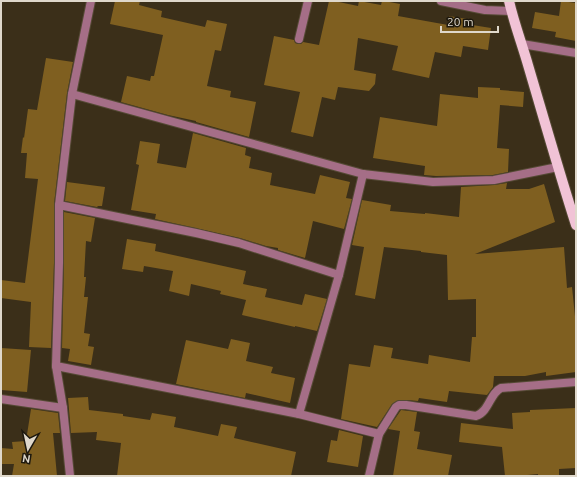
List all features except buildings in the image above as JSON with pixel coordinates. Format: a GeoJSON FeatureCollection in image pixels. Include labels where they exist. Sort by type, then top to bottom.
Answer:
{"type":"FeatureCollection","features":[{"type":"Feature","properties":{"kind":"main road"},"geometry":{"type":"LineString","coordinates":[[510,6],[576,225]]}},
{"type":"Feature","properties":{"kind":"street"},"geometry":{"type":"LineString","coordinates":[[70,476],[63,408],[56,366],[59,205],[72,94],[91,1]]}},
{"type":"Feature","properties":{"kind":"street"},"geometry":{"type":"LineString","coordinates":[[299,39],[308,1]]}},
{"type":"Feature","properties":{"kind":"street"},"geometry":{"type":"LineString","coordinates":[[441,1],[485,10],[510,6]]}},
{"type":"Feature","properties":{"kind":"street"},"geometry":{"type":"LineString","coordinates":[[522,44],[576,53]]}},
{"type":"Feature","properties":{"kind":"street"},"geometry":{"type":"LineString","coordinates":[[72,94],[363,174],[433,182],[494,180],[558,167]]}},
{"type":"Feature","properties":{"kind":"street"},"geometry":{"type":"LineString","coordinates":[[299,414],[339,275],[363,174]]}},
{"type":"Feature","properties":{"kind":"street"},"geometry":{"type":"LineString","coordinates":[[59,205],[196,233],[232,242],[339,275]]}},
{"type":"Feature","properties":{"kind":"street"},"geometry":{"type":"LineString","coordinates":[[56,366],[299,414],[379,434]]}},
{"type":"Feature","properties":{"kind":"street"},"geometry":{"type":"LineString","coordinates":[[369,476],[379,434],[396,407],[399,405],[476,416],[483,411],[497,390],[501,388],[576,382]]}},
{"type":"Feature","properties":{"kind":"street"},"geometry":{"type":"LineString","coordinates":[[1,399],[63,408]]}}]}
